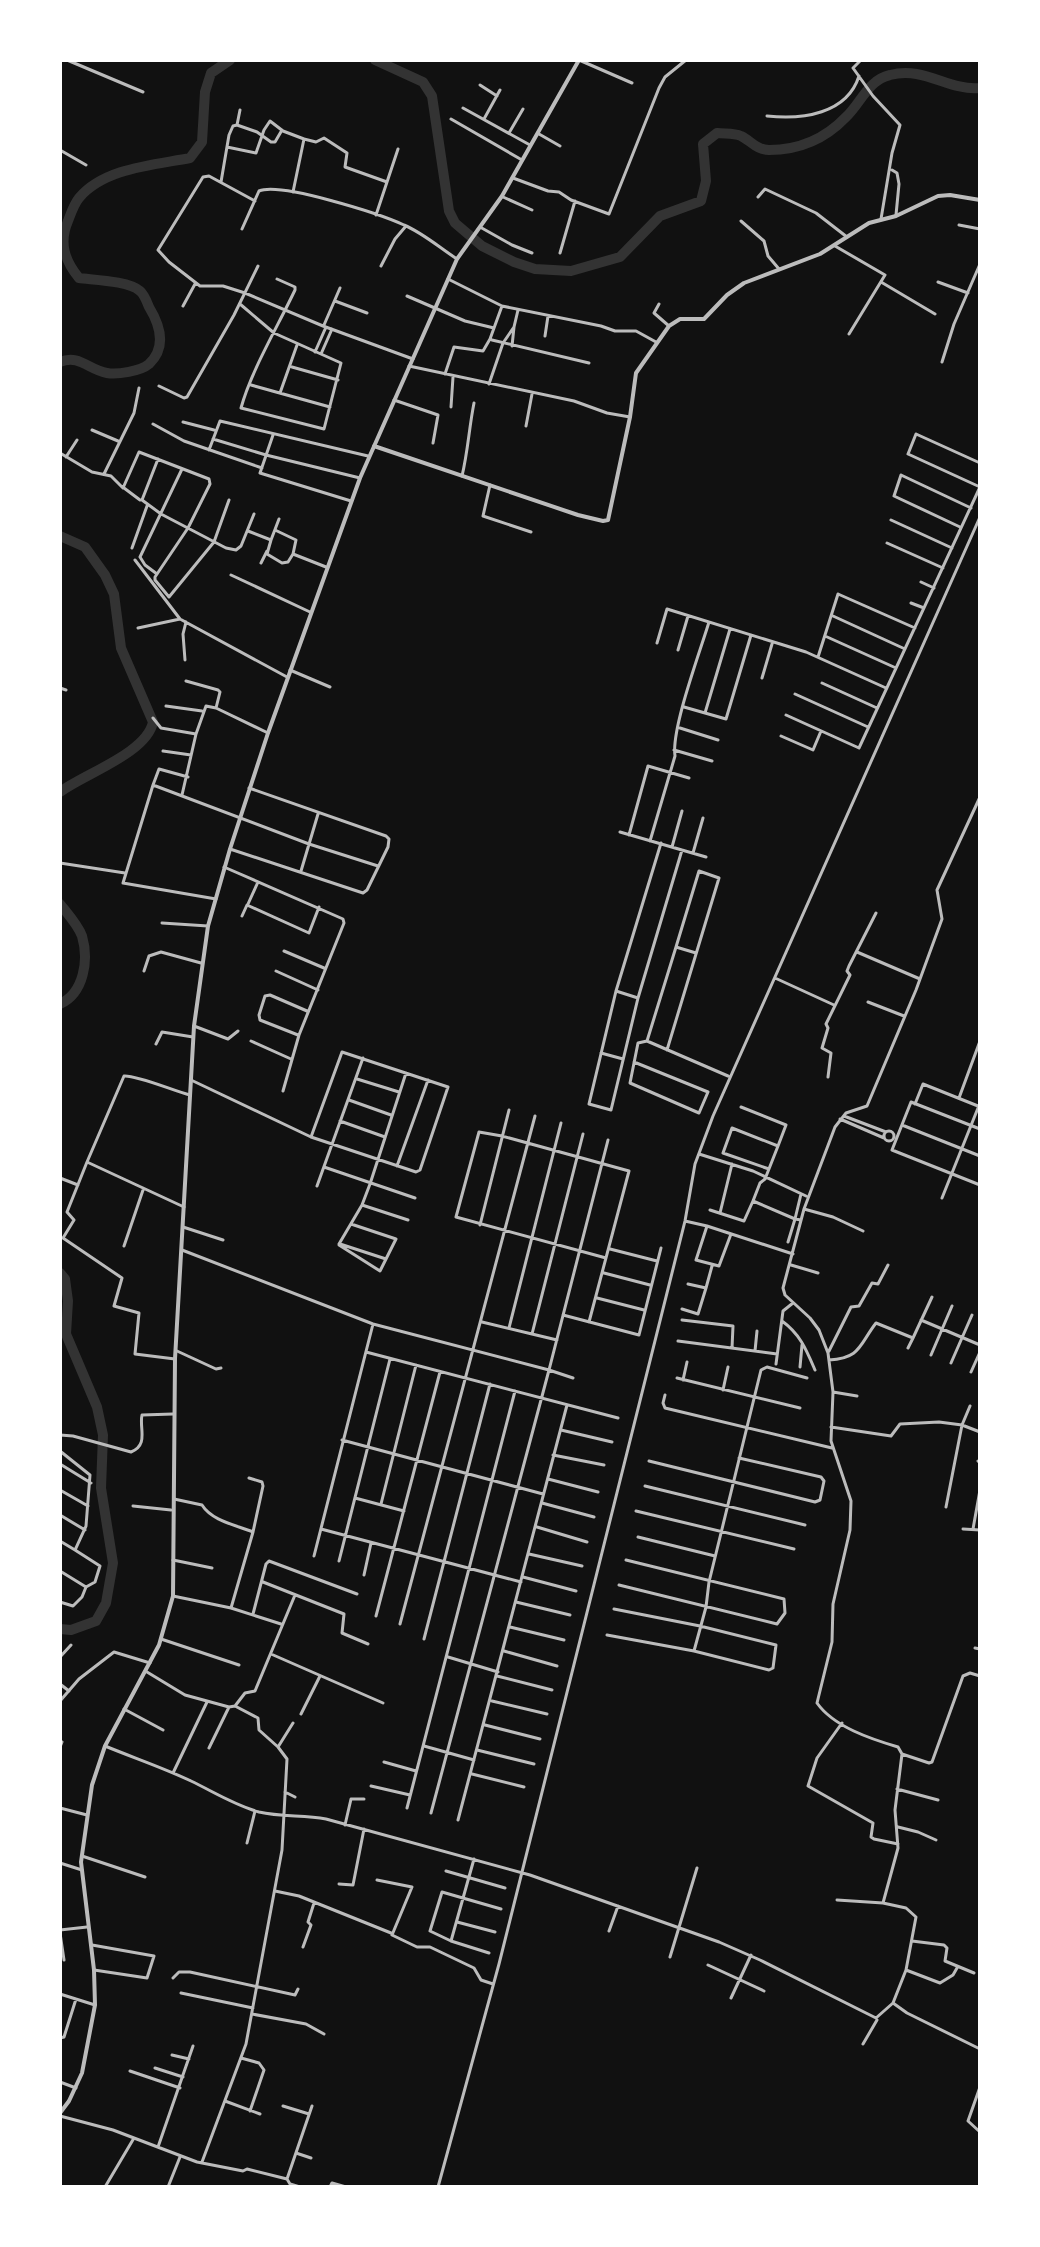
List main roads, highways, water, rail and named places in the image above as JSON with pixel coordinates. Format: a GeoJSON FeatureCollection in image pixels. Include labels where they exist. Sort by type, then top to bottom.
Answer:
{"type":"FeatureCollection","features":[{"type":"Feature","properties":{"kind":"waterway"},"geometry":{"type":"LineString","coordinates":[[60,362],[73,360],[107,373],[117,373],[140,369],[155,357],[160,343],[159,328],[143,294],[128,285],[79,278],[64,251],[65,229],[79,198],[102,180],[130,169],[190,158],[202,142],[205,92],[211,73],[230,60]]}},
{"type":"Feature","properties":{"kind":"waterway"},"geometry":{"type":"LineString","coordinates":[[375,60],[423,82],[432,96],[449,211],[455,223],[482,246],[514,262],[535,269],[571,271],[620,257],[660,216],[701,201],[706,181],[703,144],[717,133],[738,135],[765,150],[801,145],[838,125],[870,87],[890,75],[914,74],[957,86],[980,88]]}},
{"type":"Feature","properties":{"kind":"waterway"},"geometry":{"type":"LineString","coordinates":[[60,536],[85,547],[105,575],[114,594],[121,648],[153,722],[148,733],[127,753],[60,792]]}},
{"type":"Feature","properties":{"kind":"waterway"},"geometry":{"type":"LineString","coordinates":[[60,904],[80,932],[85,955],[83,975],[75,992],[60,1004]]}},
{"type":"Feature","properties":{"kind":"waterway"},"geometry":{"type":"LineString","coordinates":[[60,1273],[65,1279],[68,1301],[66,1334],[97,1407],[103,1435],[101,1488],[113,1563],[106,1603],[96,1621],[71,1630],[60,1629]]}}]}
